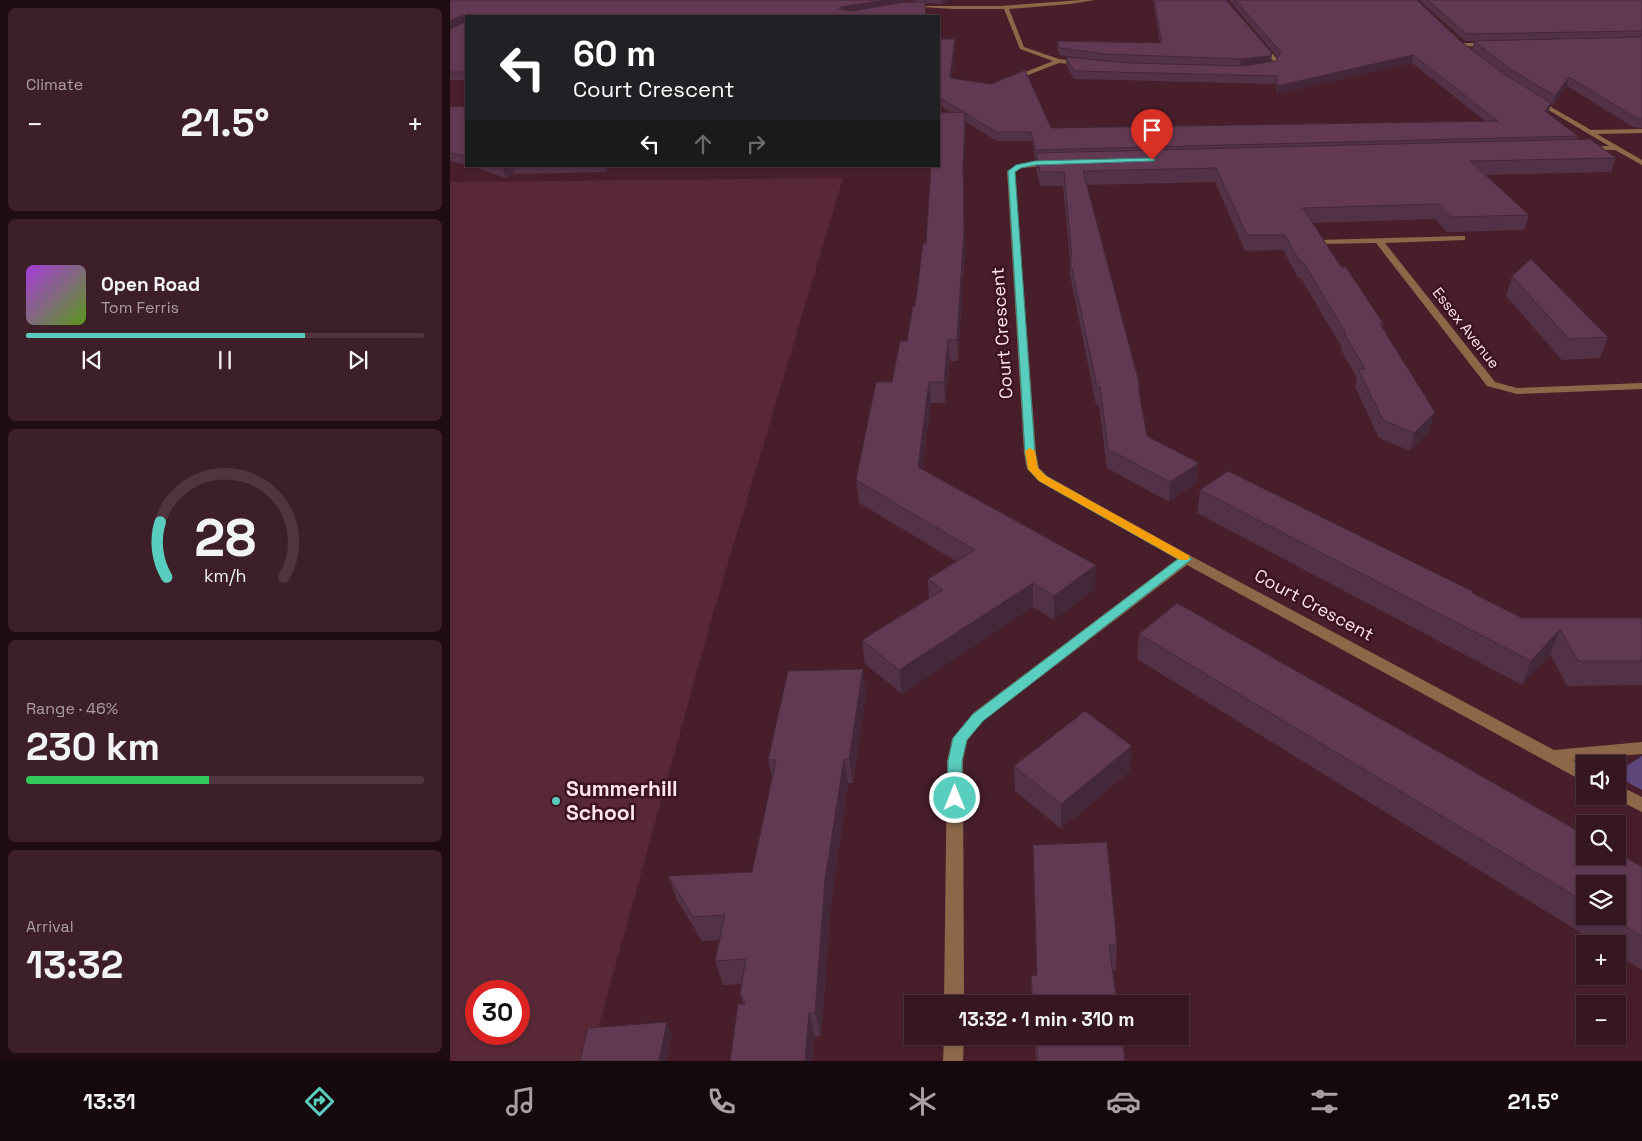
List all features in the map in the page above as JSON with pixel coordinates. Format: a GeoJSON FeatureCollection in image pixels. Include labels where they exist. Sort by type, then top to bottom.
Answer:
{"type":"FeatureCollection","features":[{"type":"Feature","properties":{"kind":"street"},"geometry":{"type":"LineString","coordinates":[[906,6],[913,0]]}},
{"type":"Feature","properties":{"kind":"street"},"geometry":{"type":"LineString","coordinates":[[898,8],[906,6],[953,8],[1006,6],[1093,0]]}},
{"type":"Feature","properties":{"kind":"street"},"geometry":{"type":"LineString","coordinates":[[1006,6],[1022,48],[1058,61],[1087,64]]}},
{"type":"Feature","properties":{"kind":"street"},"geometry":{"type":"LineString","coordinates":[[1454,38],[1468,50]]}},
{"type":"Feature","properties":{"kind":"street"},"geometry":{"type":"LineString","coordinates":[[1256,70],[1272,67],[1276,61],[1258,39]]}},
{"type":"Feature","properties":{"kind":"street"},"geometry":{"type":"LineString","coordinates":[[1461,45],[1498,45]]}},
{"type":"Feature","properties":{"kind":"street"},"geometry":{"type":"LineString","coordinates":[[1008,81],[1058,61]]}},
{"type":"Feature","properties":{"kind":"street"},"geometry":{"type":"LineString","coordinates":[[1532,98],[1642,164]]}},
{"type":"Feature","properties":{"kind":"street"},"geometry":{"type":"LineString","coordinates":[[1588,132],[1642,131]]}},
{"type":"Feature","properties":{"kind":"street"},"geometry":{"type":"LineString","coordinates":[[1578,149],[1618,148]]}},
{"type":"Feature","properties":{"kind":"street","name":"Court Crescent"},"geometry":{"type":"LineString","coordinates":[[1065,162],[1035,163],[1019,166],[1011,171],[1030,453],[1033,469],[1043,478],[1186,559],[1576,769]]}},
{"type":"Feature","properties":{"kind":"street"},"geometry":{"type":"LineString","coordinates":[[1318,242],[1462,238]]}},
{"type":"Feature","properties":{"kind":"street","name":"Essex Avenue"},"geometry":{"type":"LineString","coordinates":[[1379,241],[1491,384],[1504,389],[1518,390],[1642,386]]}},
{"type":"Feature","properties":{"kind":"street"},"geometry":{"type":"LineString","coordinates":[[954,995],[955,761],[960,738],[978,718],[1186,559]]}},
{"type":"Feature","properties":{"kind":"street"},"geometry":{"type":"LineString","coordinates":[[1552,756],[1642,748]]}},
{"type":"Feature","properties":{"kind":"street"},"geometry":{"type":"LineString","coordinates":[[1626,796],[1642,805]]}},
{"type":"Feature","properties":{"kind":"street"},"geometry":{"type":"LineString","coordinates":[[953,1061],[954,1045]]}},
{"type":"Feature","properties":{"kind":"shaded area","name":"Summerhill School"},"geometry":{"type":"Polygon","coordinates":[[[843,178],[714,610],[589,1061],[450,1061],[450,182],[843,178]]]}},
{"type":"Feature","properties":{"kind":"shaded area"},"geometry":{"type":"Polygon","coordinates":[[[1642,756],[1642,790],[1626,781],[1626,766],[1642,756]]]}},
{"type":"Feature","properties":{"kind":"building"},"geometry":{"type":"Polygon","coordinates":[[[450,0],[886,0],[841,7],[839,9],[852,11],[904,2],[925,2],[926,15],[463,15],[450,21],[450,0]]]}},
{"type":"Feature","properties":{"kind":"building"},"geometry":{"type":"Polygon","coordinates":[[[1154,0],[1226,0],[1272,53],[1270,56],[1241,59],[1106,54],[1060,48],[1057,41],[1162,43],[1154,0]]]}},
{"type":"Feature","properties":{"kind":"building"},"geometry":{"type":"Polygon","coordinates":[[[1235,0],[1417,0],[1459,40],[1504,74],[1551,103],[1545,111],[1578,136],[1035,150],[1031,132],[997,132],[940,98],[940,39],[955,39],[950,78],[991,84],[1025,70],[1051,128],[1498,121],[1413,55],[1277,86],[1277,76],[1074,71],[1066,57],[1128,63],[1243,66],[1276,61],[1281,52],[1235,0]]]}},
{"type":"Feature","properties":{"kind":"building"},"geometry":{"type":"Polygon","coordinates":[[[1428,0],[1642,0],[1642,31],[1466,34],[1428,0]]]}},
{"type":"Feature","properties":{"kind":"building"},"geometry":{"type":"Polygon","coordinates":[[[465,22],[465,72],[450,72],[450,29],[465,22]]]}},
{"type":"Feature","properties":{"kind":"building"},"geometry":{"type":"Polygon","coordinates":[[[1642,34],[1642,119],[1636,118],[1569,77],[1555,96],[1510,69],[1474,41],[1640,37],[1642,34]]]}},
{"type":"Feature","properties":{"kind":"building"},"geometry":{"type":"Polygon","coordinates":[[[465,106],[465,156],[450,153],[450,107],[465,106]]]}},
{"type":"Feature","properties":{"kind":"building"},"geometry":{"type":"Polygon","coordinates":[[[965,112],[963,167],[964,230],[957,340],[948,340],[944,382],[929,382],[918,467],[1096,565],[1054,596],[1033,583],[899,670],[862,640],[943,590],[928,579],[975,550],[856,480],[876,382],[892,382],[900,341],[907,341],[913,306],[915,306],[923,243],[926,243],[931,167],[940,167],[940,113],[965,112]]]}},
{"type":"Feature","properties":{"kind":"building"},"geometry":{"type":"Polygon","coordinates":[[[1590,139],[1616,158],[1470,161],[1529,215],[1451,217],[1438,204],[1303,208],[1341,267],[1346,267],[1383,323],[1380,324],[1435,412],[1414,433],[1383,420],[1358,369],[1365,369],[1344,333],[1346,333],[1303,262],[1300,262],[1285,235],[1247,235],[1216,168],[1083,171],[1140,386],[1138,386],[1147,436],[1199,463],[1170,482],[1108,449],[1100,387],[1097,387],[1070,259],[1072,259],[1064,172],[1040,172],[1036,153],[1590,139]]]}},
{"type":"Feature","properties":{"kind":"building"},"geometry":{"type":"Polygon","coordinates":[[[1531,259],[1608,337],[1569,339],[1512,276],[1531,259]]]}},
{"type":"Feature","properties":{"kind":"building"},"geometry":{"type":"Polygon","coordinates":[[[1228,471],[1474,592],[1472,593],[1522,618],[1642,618],[1642,661],[1578,661],[1560,629],[1531,661],[1200,490],[1228,471]]]}},
{"type":"Feature","properties":{"kind":"building"},"geometry":{"type":"Polygon","coordinates":[[[1177,603],[1576,830],[1576,865],[1626,865],[1626,858],[1642,867],[1642,936],[1623,925],[1626,925],[1626,875],[1576,875],[1576,897],[1139,634],[1177,603]]]}},
{"type":"Feature","properties":{"kind":"building"},"geometry":{"type":"Polygon","coordinates":[[[863,669],[849,759],[844,759],[825,880],[815,1013],[809,1013],[805,1061],[730,1061],[738,1004],[746,1004],[740,994],[746,959],[715,961],[725,915],[693,917],[668,876],[752,872],[776,760],[768,760],[788,671],[863,669]]]}},
{"type":"Feature","properties":{"kind":"building"},"geometry":{"type":"Polygon","coordinates":[[[1085,711],[1132,746],[1061,804],[1014,766],[1085,711]]]}},
{"type":"Feature","properties":{"kind":"building"},"geometry":{"type":"Polygon","coordinates":[[[1107,842],[1117,945],[1109,945],[1116,995],[1032,995],[1031,976],[1037,975],[1033,845],[1107,842]]]}},
{"type":"Feature","properties":{"kind":"building"},"geometry":{"type":"Polygon","coordinates":[[[667,1022],[659,1061],[580,1061],[588,1028],[667,1022]]]}},
{"type":"Feature","properties":{"kind":"building"},"geometry":{"type":"Polygon","coordinates":[[[1037,1045],[1123,1045],[1125,1061],[1038,1061],[1037,1045]]]}},
{"type":"Feature","properties":{"kind":"slow traffic"},"geometry":{"type":"LineString","coordinates":[[1030,451],[1033,469],[1043,478],[1184,557]]}},
{"type":"Feature","properties":{"kind":"place","name":"Summerhill School"},"geometry":{"type":"Point","coordinates":[556,801]}},
{"type":"Feature","properties":{"kind":"route"},"geometry":{"type":"LineString","coordinates":[[955,798],[955,761],[960,738],[978,718],[1186,559],[1043,478],[1033,469],[1030,453],[1011,171],[1019,166],[1035,163],[1152,160]]}}]}
